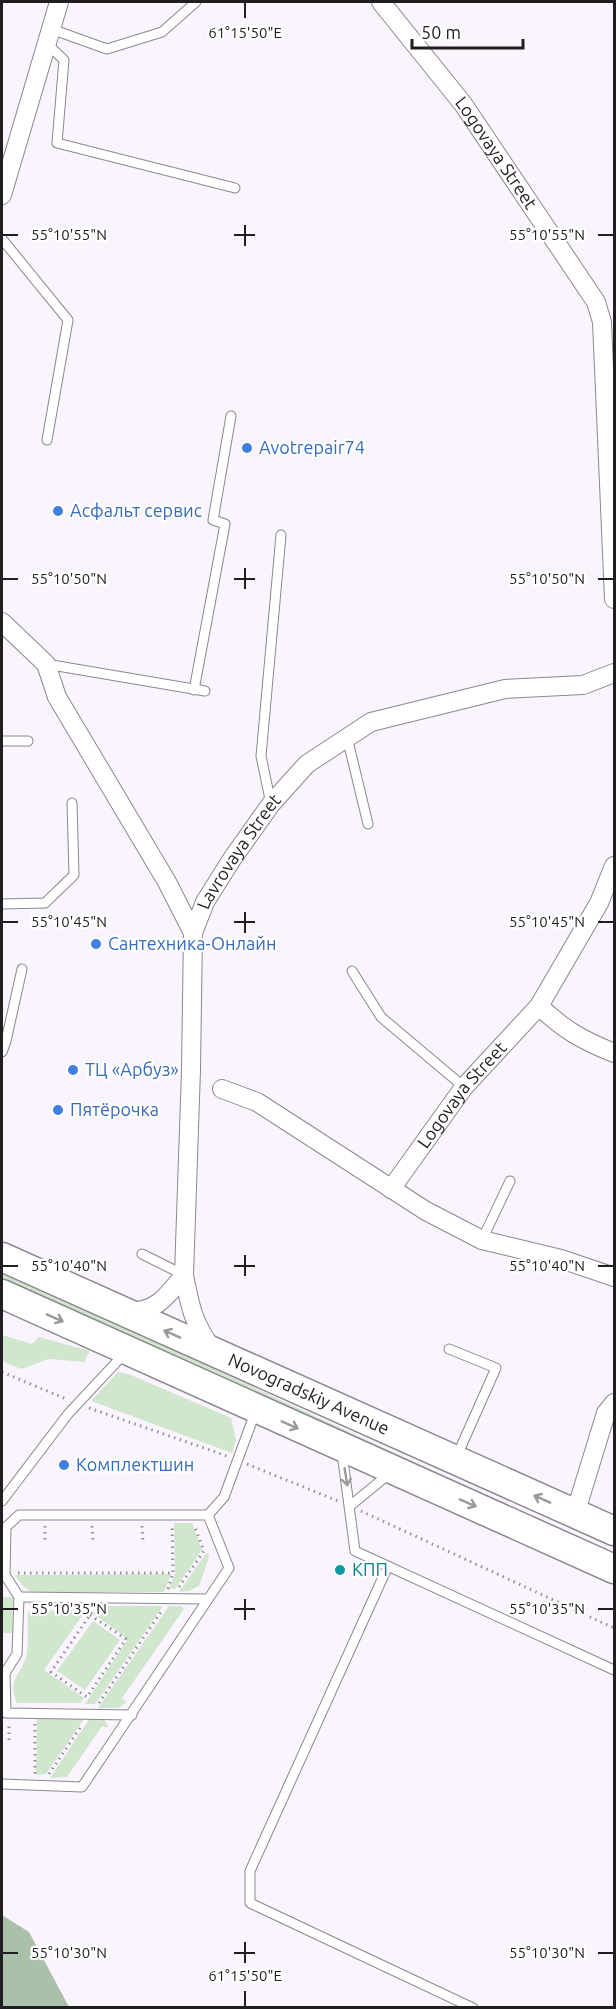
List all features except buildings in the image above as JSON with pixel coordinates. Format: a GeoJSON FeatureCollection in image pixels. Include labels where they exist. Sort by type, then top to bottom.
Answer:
{"type":"FeatureCollection","features":[{"type":"Feature","properties":{"kind":"main road","name":"Novogradskiy Avenue"},"geometry":{"type":"LineString","coordinates":[[2,1257],[615,1532]]}},
{"type":"Feature","properties":{"kind":"main road","name":"Novogradskiy Avenue"},"geometry":{"type":"LineString","coordinates":[[2,1294],[256,1410],[615,1569]]}},
{"type":"Feature","properties":{"kind":"street"},"geometry":{"type":"LineString","coordinates":[[2,195],[59,2]]}},
{"type":"Feature","properties":{"kind":"street","name":"Logovaya Street"},"geometry":{"type":"LineString","coordinates":[[381,2],[463,104],[596,303],[602,322],[610,388],[612,583],[615,599]]}},
{"type":"Feature","properties":{"kind":"street"},"geometry":{"type":"LineString","coordinates":[[2,622],[46,664],[57,698],[167,882],[193,933]]}},
{"type":"Feature","properties":{"kind":"street","name":"Lavrovaya Street"},"geometry":{"type":"LineString","coordinates":[[215,1353],[201,1334],[190,1311],[184,1275],[193,933],[205,902],[271,804],[308,764],[371,722],[506,688],[583,685],[615,673]]}},
{"type":"Feature","properties":{"kind":"street","name":"Logovaya Street"},"geometry":{"type":"LineString","coordinates":[[390,1189],[464,1087],[539,1006],[599,903],[615,866]]}},
{"type":"Feature","properties":{"kind":"street"},"geometry":{"type":"LineString","coordinates":[[539,1006],[557,1023],[582,1040],[615,1053]]}},
{"type":"Feature","properties":{"kind":"street"},"geometry":{"type":"LineString","coordinates":[[222,1089],[257,1102],[390,1189],[482,1240],[561,1259],[615,1277]]}},
{"type":"Feature","properties":{"kind":"street"},"geometry":{"type":"LineString","coordinates":[[123,1312],[142,1312],[162,1301],[184,1275]]}},
{"type":"Feature","properties":{"kind":"street"},"geometry":{"type":"LineString","coordinates":[[575,1514],[606,1413],[615,1403]]}},
{"type":"Feature","properties":{"kind":"lane"},"geometry":{"type":"LineString","coordinates":[[48,36],[107,49],[162,32],[196,2]]}},
{"type":"Feature","properties":{"kind":"lane"},"geometry":{"type":"LineString","coordinates":[[48,36],[64,60],[57,143],[235,188]]}},
{"type":"Feature","properties":{"kind":"lane"},"geometry":{"type":"LineString","coordinates":[[2,239],[68,320],[47,440]]}},
{"type":"Feature","properties":{"kind":"lane"},"geometry":{"type":"LineString","coordinates":[[46,664],[200,690],[225,524],[213,520],[231,417]]}},
{"type":"Feature","properties":{"kind":"lane"},"geometry":{"type":"LineString","coordinates":[[271,804],[261,756],[281,536]]}},
{"type":"Feature","properties":{"kind":"lane"},"geometry":{"type":"LineString","coordinates":[[347,737],[368,824]]}},
{"type":"Feature","properties":{"kind":"lane"},"geometry":{"type":"LineString","coordinates":[[2,741],[28,741]]}},
{"type":"Feature","properties":{"kind":"lane"},"geometry":{"type":"LineString","coordinates":[[2,904],[45,903],[74,875],[72,803]]}},
{"type":"Feature","properties":{"kind":"lane"},"geometry":{"type":"LineString","coordinates":[[2,913],[12,904]]}},
{"type":"Feature","properties":{"kind":"lane"},"geometry":{"type":"LineString","coordinates":[[2,1052],[6,1017],[22,969]]}},
{"type":"Feature","properties":{"kind":"lane"},"geometry":{"type":"LineString","coordinates":[[352,971],[381,1017],[464,1087]]}},
{"type":"Feature","properties":{"kind":"lane"},"geometry":{"type":"LineString","coordinates":[[482,1240],[510,1181]]}},
{"type":"Feature","properties":{"kind":"lane"},"geometry":{"type":"LineString","coordinates":[[142,1254],[184,1275]]}},
{"type":"Feature","properties":{"kind":"lane"},"geometry":{"type":"LineString","coordinates":[[449,1349],[496,1368],[455,1460]]}},
{"type":"Feature","properties":{"kind":"lane"},"geometry":{"type":"LineString","coordinates":[[2,1501],[77,1404],[126,1351]]}},
{"type":"Feature","properties":{"kind":"lane"},"geometry":{"type":"LineString","coordinates":[[132,1715],[6,1713],[5,1673],[17,1654],[19,1597],[5,1575],[6,1527],[19,1515],[208,1515],[224,1497],[256,1410]]}},
{"type":"Feature","properties":{"kind":"lane"},"geometry":{"type":"LineString","coordinates":[[341,1448],[355,1551],[615,1670]]}},
{"type":"Feature","properties":{"kind":"lane"},"geometry":{"type":"LineString","coordinates":[[350,1506],[393,1470]]}},
{"type":"Feature","properties":{"kind":"lane"},"geometry":{"type":"LineString","coordinates":[[2,1784],[82,1787],[229,1568],[208,1515]]}},
{"type":"Feature","properties":{"kind":"lane"},"geometry":{"type":"LineString","coordinates":[[388,1566],[250,1871],[250,1903],[473,2007]]}},
{"type":"Feature","properties":{"kind":"lane"},"geometry":{"type":"LineString","coordinates":[[19,1597],[208,1599]]}},
{"type":"Feature","properties":{"kind":"path"},"geometry":{"type":"LineString","coordinates":[[2,1371],[77,1404],[238,1460],[350,1506],[615,1628]]}},
{"type":"Feature","properties":{"kind":"path"},"geometry":{"type":"LineString","coordinates":[[45,1521],[45,1542]]}},
{"type":"Feature","properties":{"kind":"path"},"geometry":{"type":"LineString","coordinates":[[92,1521],[93,1542]]}},
{"type":"Feature","properties":{"kind":"path"},"geometry":{"type":"LineString","coordinates":[[142,1521],[143,1542]]}},
{"type":"Feature","properties":{"kind":"path"},"geometry":{"type":"LineString","coordinates":[[172,1573],[167,1590],[176,1591]]}},
{"type":"Feature","properties":{"kind":"path"},"geometry":{"type":"LineString","coordinates":[[90,1615],[126,1640],[87,1697],[51,1672],[96,1605]]}},
{"type":"Feature","properties":{"kind":"path"},"geometry":{"type":"LineString","coordinates":[[9,1713],[9,1740]]}},
{"type":"Feature","properties":{"kind":"path"},"geometry":{"type":"LineString","coordinates":[[35,1713],[35,1776],[47,1776]]}},
{"type":"Feature","properties":{"kind":"green space"},"geometry":{"type":"Polygon","coordinates":[[[2,1271],[74,1304],[614,1555],[2,1286],[2,1271]]]}},
{"type":"Feature","properties":{"kind":"green space"},"geometry":{"type":"Polygon","coordinates":[[[2,1335],[32,1344],[39,1337],[90,1351],[84,1362],[49,1359],[21,1369],[2,1361],[2,1335]]]}},
{"type":"Feature","properties":{"kind":"green space"},"geometry":{"type":"Polygon","coordinates":[[[118,1372],[131,1375],[231,1418],[236,1440],[232,1453],[91,1401],[118,1372]]]}},
{"type":"Feature","properties":{"kind":"green space"},"geometry":{"type":"Polygon","coordinates":[[[174,1523],[192,1523],[202,1550],[175,1589],[169,1588],[175,1574],[174,1523]]]}},
{"type":"Feature","properties":{"kind":"green space"},"geometry":{"type":"Polygon","coordinates":[[[207,1552],[209,1557],[199,1586],[179,1592],[207,1552]]]}},
{"type":"Feature","properties":{"kind":"green space"},"geometry":{"type":"Polygon","coordinates":[[[171,1574],[164,1592],[31,1592],[15,1575],[171,1574]]]}},
{"type":"Feature","properties":{"kind":"green space"},"geometry":{"type":"Polygon","coordinates":[[[2,1597],[13,1597],[12,1633],[2,1633],[2,1597]]]}},
{"type":"Feature","properties":{"kind":"green space"},"geometry":{"type":"Polygon","coordinates":[[[99,1606],[163,1606],[95,1704],[85,1704],[128,1639],[93,1614],[99,1606]]]}},
{"type":"Feature","properties":{"kind":"green space"},"geometry":{"type":"Polygon","coordinates":[[[169,1606],[181,1606],[184,1609],[122,1698],[127,1702],[118,1708],[98,1708],[169,1606]]]}},
{"type":"Feature","properties":{"kind":"green space"},"geometry":{"type":"Polygon","coordinates":[[[86,1610],[44,1670],[84,1698],[80,1703],[17,1703],[13,1688],[27,1653],[29,1611],[86,1610]]]}},
{"type":"Feature","properties":{"kind":"green space"},"geometry":{"type":"Polygon","coordinates":[[[93,1621],[120,1640],[85,1690],[57,1671],[93,1621]]]}},
{"type":"Feature","properties":{"kind":"green space"},"geometry":{"type":"Polygon","coordinates":[[[90,1718],[103,1719],[108,1725],[107,1728],[102,1726],[67,1777],[50,1778],[90,1718]]]}},
{"type":"Feature","properties":{"kind":"green space"},"geometry":{"type":"Polygon","coordinates":[[[37,1719],[84,1719],[46,1774],[36,1775],[37,1719]]]}},
{"type":"Feature","properties":{"kind":"green space"},"geometry":{"type":"Polygon","coordinates":[[[2,1915],[29,1932],[69,2007],[2,2007],[2,1915]]]}},
{"type":"Feature","properties":{"kind":"place","name":"Avotrepair74"},"geometry":{"type":"Point","coordinates":[247,448]}},
{"type":"Feature","properties":{"kind":"place","name":"Асфальт сервис"},"geometry":{"type":"Point","coordinates":[58,511]}},
{"type":"Feature","properties":{"kind":"place","name":"Сантехника-Онлайн"},"geometry":{"type":"Point","coordinates":[96,944]}},
{"type":"Feature","properties":{"kind":"place","name":"ТЦ «Арбуз»"},"geometry":{"type":"Point","coordinates":[73,1070]}},
{"type":"Feature","properties":{"kind":"place","name":"Пятёрочка"},"geometry":{"type":"Point","coordinates":[58,1110]}},
{"type":"Feature","properties":{"kind":"place","name":"Комплектшин"},"geometry":{"type":"Point","coordinates":[64,1465]}},
{"type":"Feature","properties":{"kind":"place","name":"КПП"},"geometry":{"type":"Point","coordinates":[340,1570]}}]}
